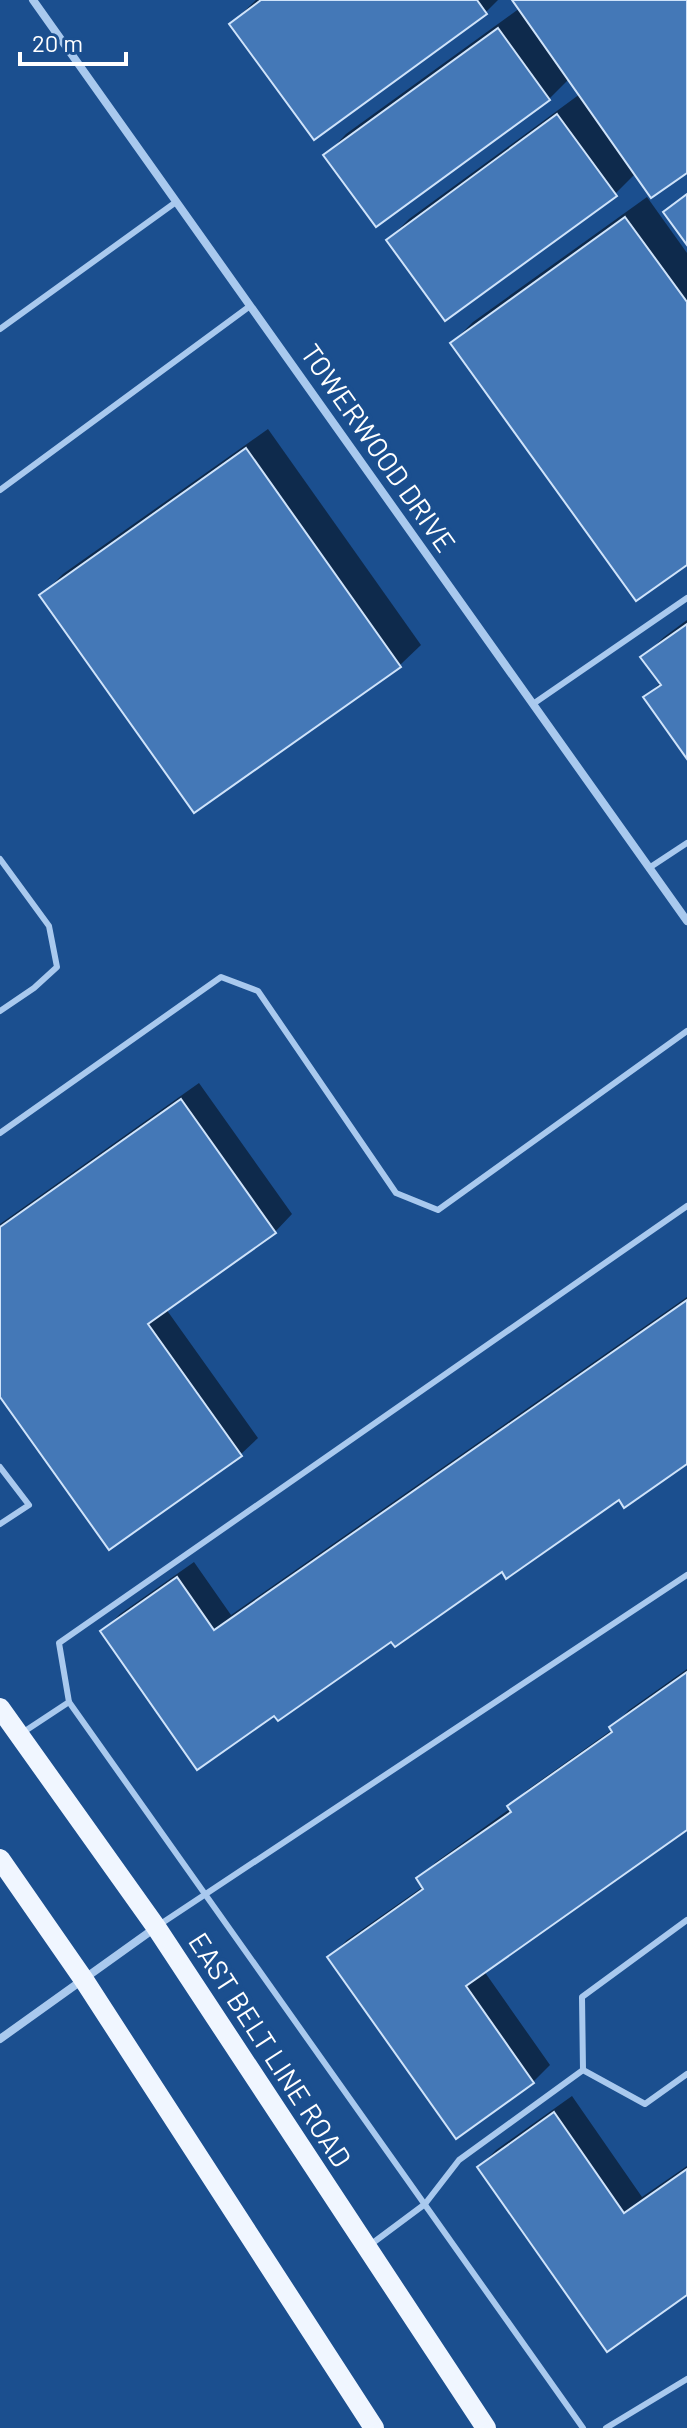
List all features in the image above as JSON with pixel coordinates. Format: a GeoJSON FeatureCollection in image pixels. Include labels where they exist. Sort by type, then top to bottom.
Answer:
{"type":"FeatureCollection","features":[{"type":"Feature","properties":{"kind":"main road","name":"EAST BELT LINE ROAD"},"geometry":{"type":"LineString","coordinates":[[0,1708],[156,1927],[486,2428]]}},
{"type":"Feature","properties":{"kind":"main road"},"geometry":{"type":"LineString","coordinates":[[0,1859],[84,1980],[374,2428]]}},
{"type":"Feature","properties":{"kind":"street","name":"TOWERWOOD DRIVE"},"geometry":{"type":"LineString","coordinates":[[33,0],[687,921]]}},
{"type":"Feature","properties":{"kind":"street"},"geometry":{"type":"LineString","coordinates":[[0,2039],[156,1927]]}},
{"type":"Feature","properties":{"kind":"lane"},"geometry":{"type":"LineString","coordinates":[[0,329],[176,202]]}},
{"type":"Feature","properties":{"kind":"lane"},"geometry":{"type":"LineString","coordinates":[[0,490],[250,306]]}},
{"type":"Feature","properties":{"kind":"lane"},"geometry":{"type":"LineString","coordinates":[[533,704],[687,598]]}},
{"type":"Feature","properties":{"kind":"lane"},"geometry":{"type":"LineString","coordinates":[[649,868],[687,843]]}},
{"type":"Feature","properties":{"kind":"lane"},"geometry":{"type":"LineString","coordinates":[[0,859],[49,926],[57,967],[34,988],[0,1011]]}},
{"type":"Feature","properties":{"kind":"lane"},"geometry":{"type":"LineString","coordinates":[[0,1133],[221,977],[258,991],[396,1193],[438,1210],[687,1031]]}},
{"type":"Feature","properties":{"kind":"lane"},"geometry":{"type":"LineString","coordinates":[[583,2428],[69,1702],[59,1643],[687,1206]]}},
{"type":"Feature","properties":{"kind":"lane"},"geometry":{"type":"LineString","coordinates":[[0,1467],[29,1505],[0,1524]]}},
{"type":"Feature","properties":{"kind":"lane"},"geometry":{"type":"LineString","coordinates":[[156,1927],[687,1575]]}},
{"type":"Feature","properties":{"kind":"lane"},"geometry":{"type":"LineString","coordinates":[[18,1735],[69,1702]]}},
{"type":"Feature","properties":{"kind":"lane"},"geometry":{"type":"LineString","coordinates":[[583,2070],[582,1997],[687,1920]]}},
{"type":"Feature","properties":{"kind":"lane"},"geometry":{"type":"LineString","coordinates":[[367,2247],[425,2204],[459,2160],[583,2070]]}},
{"type":"Feature","properties":{"kind":"lane"},"geometry":{"type":"LineString","coordinates":[[583,2070],[645,2104],[687,2074]]}},
{"type":"Feature","properties":{"kind":"lane"},"geometry":{"type":"LineString","coordinates":[[606,2428],[687,2379]]}},
{"type":"Feature","properties":{"kind":"building"},"geometry":{"type":"Polygon","coordinates":[[[261,0],[477,0],[487,14],[314,140],[229,24],[261,0]]]}},
{"type":"Feature","properties":{"kind":"building"},"geometry":{"type":"Polygon","coordinates":[[[512,0],[687,0],[687,173],[651,198],[512,0]]]}},
{"type":"Feature","properties":{"kind":"building"},"geometry":{"type":"Polygon","coordinates":[[[498,28],[550,100],[376,227],[323,155],[498,28]]]}},
{"type":"Feature","properties":{"kind":"building"},"geometry":{"type":"Polygon","coordinates":[[[557,114],[617,196],[445,321],[386,240],[557,114]]]}},
{"type":"Feature","properties":{"kind":"building"},"geometry":{"type":"Polygon","coordinates":[[[687,194],[687,245],[663,212],[687,194]]]}},
{"type":"Feature","properties":{"kind":"building"},"geometry":{"type":"Polygon","coordinates":[[[625,217],[687,302],[687,565],[636,601],[450,343],[625,217]]]}},
{"type":"Feature","properties":{"kind":"building"},"geometry":{"type":"Polygon","coordinates":[[[246,448],[401,667],[194,813],[39,595],[246,448]]]}},
{"type":"Feature","properties":{"kind":"building"},"geometry":{"type":"Polygon","coordinates":[[[687,624],[687,759],[643,697],[661,685],[640,657],[687,624]]]}},
{"type":"Feature","properties":{"kind":"building"},"geometry":{"type":"Polygon","coordinates":[[[181,1099],[276,1233],[148,1324],[242,1456],[109,1550],[0,1397],[0,1227],[181,1099]]]}},
{"type":"Feature","properties":{"kind":"building"},"geometry":{"type":"Polygon","coordinates":[[[687,1300],[687,1464],[624,1508],[619,1500],[506,1579],[502,1572],[395,1647],[391,1642],[278,1721],[274,1716],[197,1770],[100,1631],[177,1577],[214,1630],[687,1300]]]}},
{"type":"Feature","properties":{"kind":"building"},"geometry":{"type":"Polygon","coordinates":[[[687,1672],[687,1830],[466,1986],[534,2083],[456,2139],[327,1957],[423,1889],[416,1878],[511,1812],[507,1806],[612,1732],[609,1727],[687,1672]]]}},
{"type":"Feature","properties":{"kind":"building"},"geometry":{"type":"Polygon","coordinates":[[[554,2112],[624,2213],[687,2169],[687,2295],[607,2352],[477,2167],[554,2112]]]}}]}
